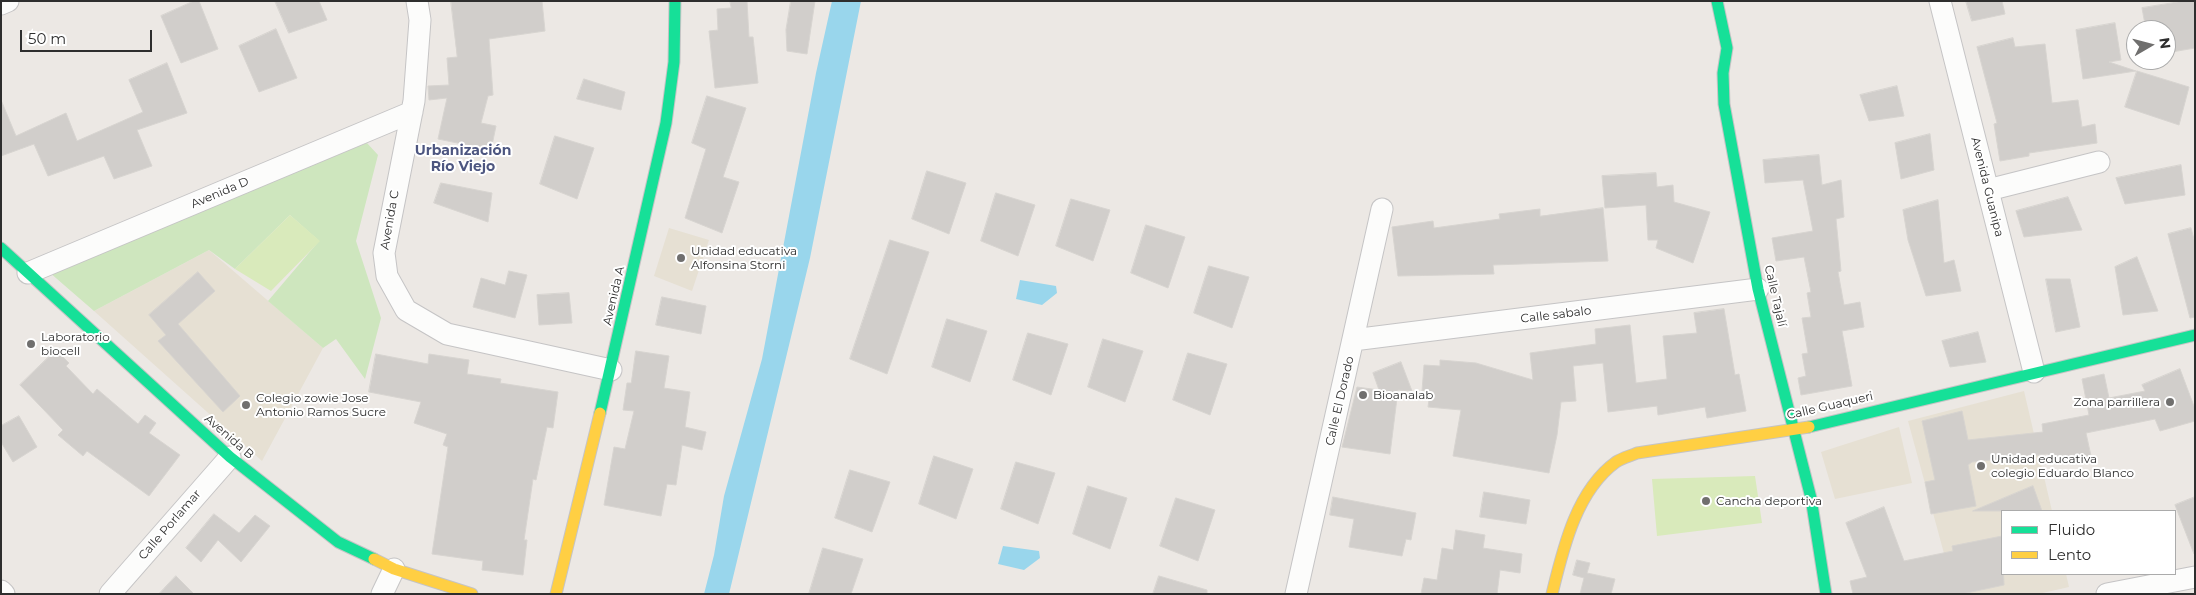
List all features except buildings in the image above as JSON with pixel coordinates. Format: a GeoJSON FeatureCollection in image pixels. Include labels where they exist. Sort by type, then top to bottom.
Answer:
{"type":"FeatureCollection","features":[{"type":"Feature","properties":{"kind":"street"},"geometry":{"type":"LineString","coordinates":[[1,4],[8,1]]}},
{"type":"Feature","properties":{"kind":"street","name":"Avenida C"},"geometry":{"type":"LineString","coordinates":[[417,1],[420,20],[412,112],[384,253],[387,276],[406,310],[447,334],[611,370]]}},
{"type":"Feature","properties":{"kind":"street","name":"Avenida A"},"geometry":{"type":"LineString","coordinates":[[556,594],[611,370],[665,132],[677,31],[675,1]]}},
{"type":"Feature","properties":{"kind":"street","name":"Calle Tajalí"},"geometry":{"type":"LineString","coordinates":[[1717,1],[1727,48],[1723,73],[1724,104],[1758,289],[1813,506],[1826,594]]}},
{"type":"Feature","properties":{"kind":"street","name":"Avenida Guanipa"},"geometry":{"type":"LineString","coordinates":[[1940,1],[2034,372]]}},
{"type":"Feature","properties":{"kind":"street","name":"Avenida D"},"geometry":{"type":"LineString","coordinates":[[28,273],[412,112]]}},
{"type":"Feature","properties":{"kind":"street"},"geometry":{"type":"LineString","coordinates":[[1988,190],[2099,162]]}},
{"type":"Feature","properties":{"kind":"street","name":"Calle El Dorado"},"geometry":{"type":"LineString","coordinates":[[1296,594],[1382,209]]}},
{"type":"Feature","properties":{"kind":"street","name":"Avenida B"},"geometry":{"type":"LineString","coordinates":[[1,248],[230,457],[338,542],[394,569],[472,594]]}},
{"type":"Feature","properties":{"kind":"street","name":"Calle sabalo"},"geometry":{"type":"LineString","coordinates":[[1354,340],[1758,289]]}},
{"type":"Feature","properties":{"kind":"street","name":"Calle Guaqueri"},"geometry":{"type":"LineString","coordinates":[[1552,594],[1561,556],[1586,492],[1615,462],[1637,453],[1658,448],[1795,430],[2034,372],[2195,336]]}},
{"type":"Feature","properties":{"kind":"street","name":"Calle Porlamar"},"geometry":{"type":"LineString","coordinates":[[110,594],[230,457]]}},
{"type":"Feature","properties":{"kind":"street"},"geometry":{"type":"LineString","coordinates":[[382,594],[394,569]]}},
{"type":"Feature","properties":{"kind":"street"},"geometry":{"type":"LineString","coordinates":[[2107,594],[2195,578]]}},
{"type":"Feature","properties":{"kind":"street"},"geometry":{"type":"LineString","coordinates":[[1,591],[4,594]]}},
{"type":"Feature","properties":{"kind":"shaded area","name":"Unidad educativa Alfonsina Storni"},"geometry":{"type":"Polygon","coordinates":[[[669,228],[709,240],[692,291],[654,276],[669,228]]]}},
{"type":"Feature","properties":{"kind":"shaded area","name":"Colegio zowie Jose Antonio Ramos Sucre"},"geometry":{"type":"Polygon","coordinates":[[[209,250],[323,348],[262,461],[94,311],[209,250]]]}},
{"type":"Feature","properties":{"kind":"shaded area","name":"Unidad educativa colegio Eduardo Blanco"},"geometry":{"type":"Polygon","coordinates":[[[2024,391],[2052,510],[2001,510],[2001,575],[2066,575],[2069,587],[2038,594],[1955,594],[1908,421],[2024,391]]]}},
{"type":"Feature","properties":{"kind":"shaded area"},"geometry":{"type":"Polygon","coordinates":[[[1899,427],[1912,483],[1835,499],[1821,452],[1899,427]]]}},
{"type":"Feature","properties":{"kind":"green space"},"geometry":{"type":"Polygon","coordinates":[[[367,143],[378,155],[356,241],[381,318],[365,379],[336,339],[323,348],[268,301],[319,241],[290,215],[235,269],[209,250],[94,311],[49,272],[367,143]]]}},
{"type":"Feature","properties":{"kind":"green space"},"geometry":{"type":"Polygon","coordinates":[[[290,215],[320,241],[271,291],[235,269],[290,215]]]}},
{"type":"Feature","properties":{"kind":"green space","name":"Cancha deportiva"},"geometry":{"type":"Polygon","coordinates":[[[1755,476],[1762,523],[1657,536],[1652,479],[1755,476]]]}},
{"type":"Feature","properties":{"kind":"water"},"geometry":{"type":"Polygon","coordinates":[[[832,1],[861,1],[810,258],[729,594],[704,594],[714,555],[724,496],[762,359],[816,73],[832,1]]]}},
{"type":"Feature","properties":{"kind":"water"},"geometry":{"type":"Polygon","coordinates":[[[1020,280],[1056,286],[1057,293],[1042,305],[1016,299],[1020,280]]]}},
{"type":"Feature","properties":{"kind":"water"},"geometry":{"type":"Polygon","coordinates":[[[1003,546],[1039,551],[1040,558],[1024,570],[998,564],[1003,546]]]}},
{"type":"Feature","properties":{"kind":"traffic: fast"},"geometry":{"type":"LineString","coordinates":[[600,413],[666,123],[674,62],[675,1]]}},
{"type":"Feature","properties":{"kind":"traffic: fast"},"geometry":{"type":"LineString","coordinates":[[1717,1],[1727,48],[1723,73],[1724,104],[1758,289],[1811,498],[1826,594]]}},
{"type":"Feature","properties":{"kind":"traffic: fast"},"geometry":{"type":"LineString","coordinates":[[1,248],[230,457],[338,542],[374,559]]}},
{"type":"Feature","properties":{"kind":"traffic: fast"},"geometry":{"type":"LineString","coordinates":[[1809,427],[2195,335]]}},
{"type":"Feature","properties":{"kind":"traffic: slow"},"geometry":{"type":"LineString","coordinates":[[556,594],[600,413]]}},
{"type":"Feature","properties":{"kind":"traffic: slow"},"geometry":{"type":"LineString","coordinates":[[1552,594],[1561,558],[1581,505],[1602,474],[1616,462],[1637,453],[1809,427]]}},
{"type":"Feature","properties":{"kind":"traffic: slow"},"geometry":{"type":"LineString","coordinates":[[374,559],[394,569],[472,594]]}},
{"type":"Feature","properties":{"kind":"place","name":"Unidad educativa Alfonsina Storni"},"geometry":{"type":"Point","coordinates":[681,258]}},
{"type":"Feature","properties":{"kind":"place","name":"Laboratorio biocell"},"geometry":{"type":"Point","coordinates":[31,344]}},
{"type":"Feature","properties":{"kind":"place","name":"Bioanalab"},"geometry":{"type":"Point","coordinates":[1363,395]}},
{"type":"Feature","properties":{"kind":"place","name":"Zona parrillera"},"geometry":{"type":"Point","coordinates":[2170,402]}},
{"type":"Feature","properties":{"kind":"place","name":"Colegio zowie Jose Antonio Ramos Sucre"},"geometry":{"type":"Point","coordinates":[246,405]}},
{"type":"Feature","properties":{"kind":"place","name":"Unidad educativa colegio Eduardo Blanco"},"geometry":{"type":"Point","coordinates":[1981,466]}},
{"type":"Feature","properties":{"kind":"place","name":"Cancha deportiva"},"geometry":{"type":"Point","coordinates":[1706,501]}},
{"type":"Feature","properties":{"kind":"district","name":"Urbanización Río Viejo"},"geometry":{"type":"Point","coordinates":[463,160]}}]}
